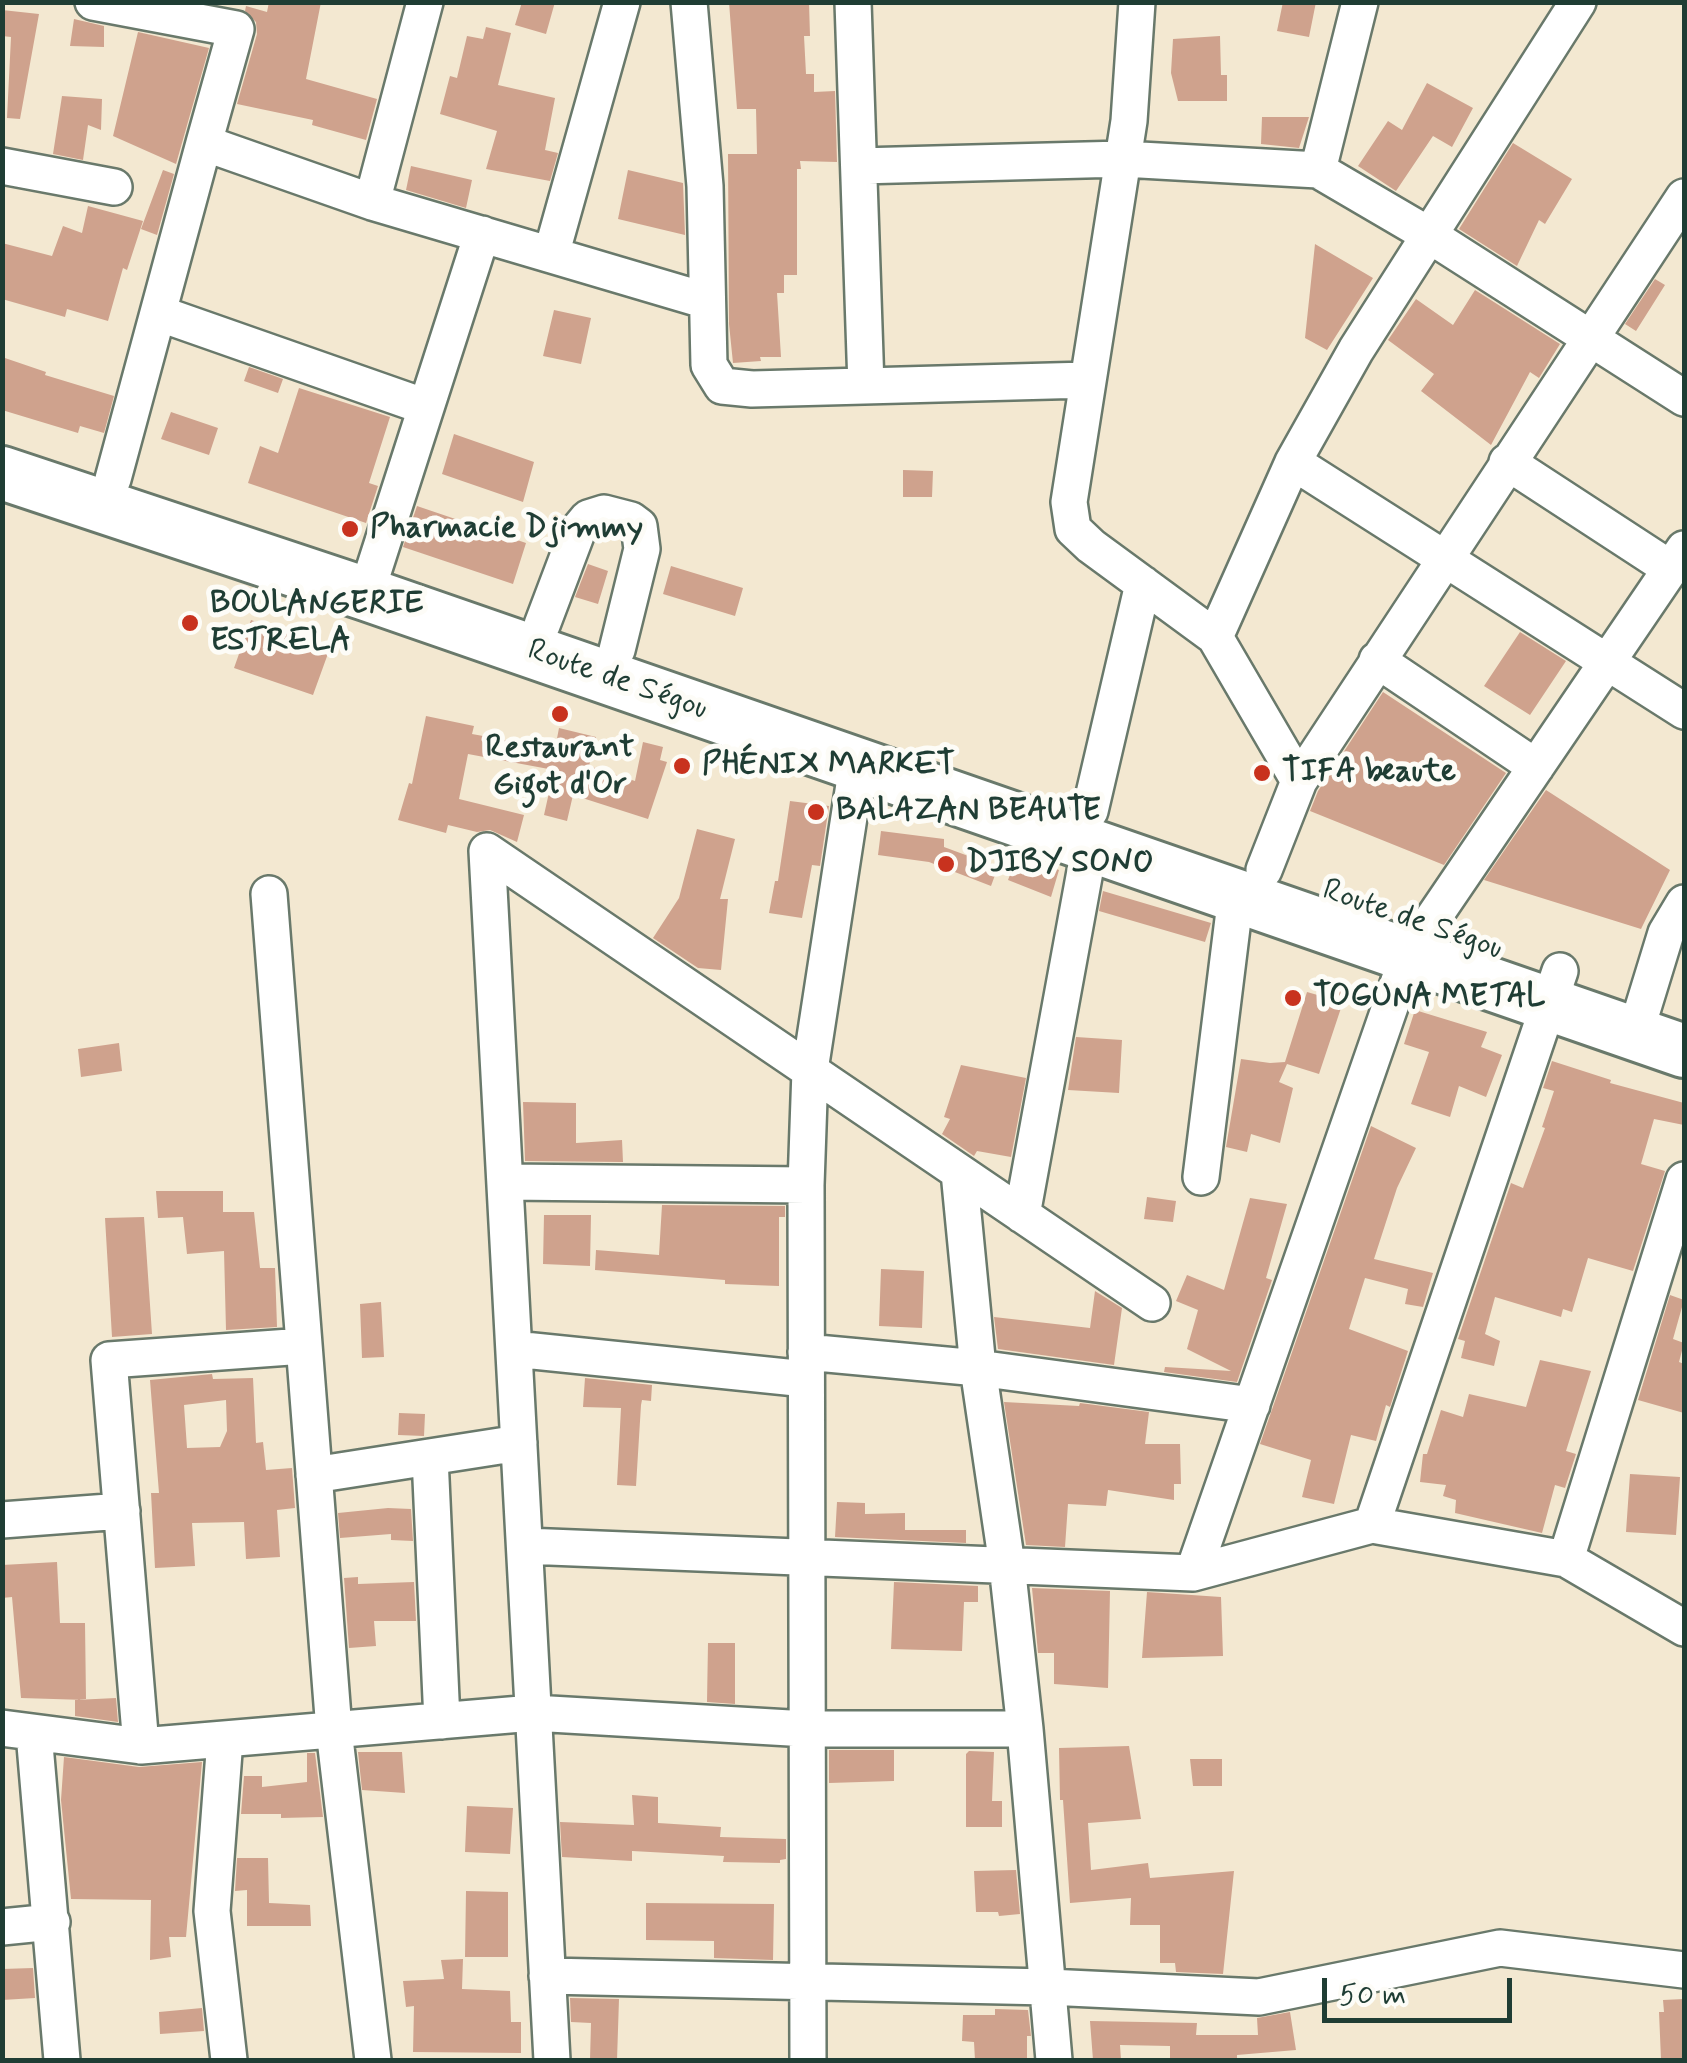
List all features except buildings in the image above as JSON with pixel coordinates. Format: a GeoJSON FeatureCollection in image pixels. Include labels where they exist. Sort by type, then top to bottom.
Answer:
{"type":"FeatureCollection","features":[{"type":"Feature","properties":{"kind":"highway","name":"Route de Ségou"},"geometry":{"type":"LineString","coordinates":[[2,442],[113,479],[857,765],[1090,828]]}},
{"type":"Feature","properties":{"kind":"highway","name":"Route de Ségou"},"geometry":{"type":"LineString","coordinates":[[2,472],[370,581],[542,625],[617,650],[1090,828],[1554,987],[1655,1016],[1684,1051]]}},
{"type":"Feature","properties":{"kind":"street"},"geometry":{"type":"LineString","coordinates":[[92,2],[220,14],[236,29],[113,479]]}},
{"type":"Feature","properties":{"kind":"street"},"geometry":{"type":"LineString","coordinates":[[372,202],[425,2]]}},
{"type":"Feature","properties":{"kind":"street"},"geometry":{"type":"LineString","coordinates":[[550,254],[622,2]]}},
{"type":"Feature","properties":{"kind":"street"},"geometry":{"type":"LineString","coordinates":[[689,2],[705,186],[708,365],[722,386],[752,389],[1088,380]]}},
{"type":"Feature","properties":{"kind":"street"},"geometry":{"type":"LineString","coordinates":[[853,2],[866,386]]}},
{"type":"Feature","properties":{"kind":"street"},"geometry":{"type":"LineString","coordinates":[[1137,2],[1129,121],[1069,502],[1073,528],[1091,546],[1216,636],[1299,781]]}},
{"type":"Feature","properties":{"kind":"street"},"geometry":{"type":"LineString","coordinates":[[1318,170],[1360,2]]}},
{"type":"Feature","properties":{"kind":"street"},"geometry":{"type":"LineString","coordinates":[[1216,636],[1293,462],[1356,350],[1578,2]]}},
{"type":"Feature","properties":{"kind":"street"},"geometry":{"type":"LineString","coordinates":[[204,143],[372,202],[707,300]]}},
{"type":"Feature","properties":{"kind":"street"},"geometry":{"type":"LineString","coordinates":[[858,166],[1122,159],[1318,170],[1429,235],[1684,398]]}},
{"type":"Feature","properties":{"kind":"street"},"geometry":{"type":"LineString","coordinates":[[2,166],[114,187]]}},
{"type":"Feature","properties":{"kind":"street"},"geometry":{"type":"LineString","coordinates":[[1201,1177],[1250,882],[1299,781],[1684,197]]}},
{"type":"Feature","properties":{"kind":"street"},"geometry":{"type":"LineString","coordinates":[[370,581],[482,234]]}},
{"type":"Feature","properties":{"kind":"street"},"geometry":{"type":"LineString","coordinates":[[158,313],[426,407]]}},
{"type":"Feature","properties":{"kind":"street"},"geometry":{"type":"LineString","coordinates":[[1293,462],[1684,712]]}},
{"type":"Feature","properties":{"kind":"street"},"geometry":{"type":"LineString","coordinates":[[1194,1573],[1418,940],[1678,559],[1507,462]]}},
{"type":"Feature","properties":{"kind":"street"},"geometry":{"type":"LineString","coordinates":[[542,625],[578,530],[588,518],[604,513],[631,520],[639,526],[642,549],[617,650]]}},
{"type":"Feature","properties":{"kind":"street"},"geometry":{"type":"LineString","coordinates":[[1022,1215],[1090,828],[1143,584]]}},
{"type":"Feature","properties":{"kind":"street"},"geometry":{"type":"LineString","coordinates":[[1377,660],[1536,766]]}},
{"type":"Feature","properties":{"kind":"street"},"geometry":{"type":"LineString","coordinates":[[808,2060],[806,1185],[810,1070],[857,765]]}},
{"type":"Feature","properties":{"kind":"street"},"geometry":{"type":"LineString","coordinates":[[552,2060],[487,850],[1152,1303]]}},
{"type":"Feature","properties":{"kind":"street"},"geometry":{"type":"LineString","coordinates":[[269,894],[334,1730],[373,2060]]}},
{"type":"Feature","properties":{"kind":"street"},"geometry":{"type":"LineString","coordinates":[[1655,1016],[1666,933],[1684,903]]}},
{"type":"Feature","properties":{"kind":"street"},"geometry":{"type":"LineString","coordinates":[[1372,1525],[1554,987]]}},
{"type":"Feature","properties":{"kind":"street"},"geometry":{"type":"LineString","coordinates":[[959,1172],[978,1368],[1007,1566],[1025,1729],[1054,2060]]}},
{"type":"Feature","properties":{"kind":"street"},"geometry":{"type":"LineString","coordinates":[[1566,1559],[1684,1180]]}},
{"type":"Feature","properties":{"kind":"street"},"geometry":{"type":"LineString","coordinates":[[505,1182],[806,1185]]}},
{"type":"Feature","properties":{"kind":"street"},"geometry":{"type":"LineString","coordinates":[[141,1746],[109,1360],[304,1346]]}},
{"type":"Feature","properties":{"kind":"street"},"geometry":{"type":"LineString","coordinates":[[514,1349],[806,1365],[978,1368],[1252,1404]]}},
{"type":"Feature","properties":{"kind":"street"},"geometry":{"type":"LineString","coordinates":[[314,1475],[519,1442]]}},
{"type":"Feature","properties":{"kind":"street"},"geometry":{"type":"LineString","coordinates":[[430,1457],[442,1721]]}},
{"type":"Feature","properties":{"kind":"street"},"geometry":{"type":"LineString","coordinates":[[2,1520],[122,1510]]}},
{"type":"Feature","properties":{"kind":"street"},"geometry":{"type":"LineString","coordinates":[[524,1546],[1194,1573],[1372,1525],[1566,1559],[1684,1628]]}},
{"type":"Feature","properties":{"kind":"street"},"geometry":{"type":"LineString","coordinates":[[62,2060],[52,1922],[18,1730],[141,1746],[533,1713],[807,1729],[1025,1729]]}},
{"type":"Feature","properties":{"kind":"street"},"geometry":{"type":"LineString","coordinates":[[225,1739],[212,1911],[228,2060]]}},
{"type":"Feature","properties":{"kind":"street"},"geometry":{"type":"LineString","coordinates":[[2,1927],[52,1922]]}},
{"type":"Feature","properties":{"kind":"street"},"geometry":{"type":"LineString","coordinates":[[547,1976],[1048,1987],[1258,1997],[1500,1948],[1684,1970]]}},
{"type":"Feature","properties":{"kind":"place","name":"Pharmacie Djimmy"},"geometry":{"type":"Point","coordinates":[350,529]}},
{"type":"Feature","properties":{"kind":"place","name":"BOULANGERIE ESTRELA"},"geometry":{"type":"Point","coordinates":[190,623]}},
{"type":"Feature","properties":{"kind":"place","name":"Restaurant Gigot d'Or"},"geometry":{"type":"Point","coordinates":[560,714]}},
{"type":"Feature","properties":{"kind":"place","name":"PHÉNIX MARKET"},"geometry":{"type":"Point","coordinates":[682,766]}},
{"type":"Feature","properties":{"kind":"place","name":"TIFA beaute"},"geometry":{"type":"Point","coordinates":[1262,773]}},
{"type":"Feature","properties":{"kind":"place","name":"BALAZAN BEAUTE"},"geometry":{"type":"Point","coordinates":[816,812]}},
{"type":"Feature","properties":{"kind":"place","name":"DJIBY SONO"},"geometry":{"type":"Point","coordinates":[946,864]}},
{"type":"Feature","properties":{"kind":"place","name":"TOGUNA METAL"},"geometry":{"type":"Point","coordinates":[1293,998]}}]}
